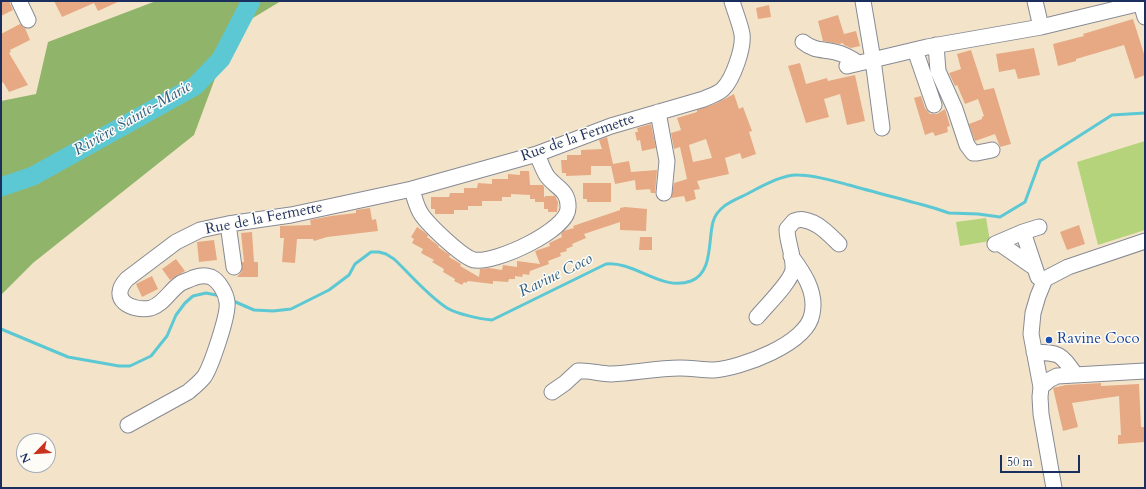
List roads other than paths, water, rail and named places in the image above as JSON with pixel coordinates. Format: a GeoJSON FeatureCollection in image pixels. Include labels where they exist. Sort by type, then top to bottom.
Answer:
{"type":"FeatureCollection","features":[{"type":"Feature","properties":{"kind":"street"},"geometry":{"type":"LineString","coordinates":[[19,1],[28,20]]}},
{"type":"Feature","properties":{"kind":"street","name":"Rue de la Fermette"},"geometry":{"type":"LineString","coordinates":[[128,425],[188,392],[197,385],[204,377],[208,369],[228,311],[226,297],[220,285],[211,277],[204,276],[196,277],[181,283],[155,306],[143,308],[124,304],[119,297],[119,291],[127,279],[176,242],[200,230],[228,224],[291,215],[412,189],[537,154],[611,126],[714,95],[722,89],[729,80],[742,44],[739,23],[732,1]]}},
{"type":"Feature","properties":{"kind":"street"},"geometry":{"type":"LineString","coordinates":[[1035,1],[1041,27]]}},
{"type":"Feature","properties":{"kind":"street"},"geometry":{"type":"LineString","coordinates":[[868,2],[873,60],[882,128]]}},
{"type":"Feature","properties":{"kind":"street"},"geometry":{"type":"LineString","coordinates":[[803,42],[817,50],[844,55],[852,65],[915,50],[1144,8]]}},
{"type":"Feature","properties":{"kind":"street"},"geometry":{"type":"LineString","coordinates":[[936,46],[938,71],[955,108],[967,145],[973,153],[992,150]]}},
{"type":"Feature","properties":{"kind":"street"},"geometry":{"type":"LineString","coordinates":[[915,50],[934,105]]}},
{"type":"Feature","properties":{"kind":"street"},"geometry":{"type":"LineString","coordinates":[[658,112],[667,161],[664,193]]}},
{"type":"Feature","properties":{"kind":"street"},"geometry":{"type":"LineString","coordinates":[[412,189],[420,213],[458,251],[474,260],[496,257],[528,244],[545,234],[568,213],[566,195],[561,188],[547,176],[537,154]]}},
{"type":"Feature","properties":{"kind":"street"},"geometry":{"type":"LineString","coordinates":[[757,317],[790,280],[793,270],[787,240],[787,229],[794,220],[804,220],[815,224],[825,230],[839,244]]}},
{"type":"Feature","properties":{"kind":"street"},"geometry":{"type":"LineString","coordinates":[[228,224],[234,267]]}},
{"type":"Feature","properties":{"kind":"street"},"geometry":{"type":"LineString","coordinates":[[1039,227],[997,243],[1040,275]]}},
{"type":"Feature","properties":{"kind":"street"},"geometry":{"type":"LineString","coordinates":[[1023,232],[1040,275],[1031,334],[1041,387],[1041,414],[1054,488]]}},
{"type":"Feature","properties":{"kind":"street"},"geometry":{"type":"LineString","coordinates":[[1040,275],[1145,241]]}},
{"type":"Feature","properties":{"kind":"street"},"geometry":{"type":"LineString","coordinates":[[552,392],[578,371],[586,370],[609,374],[681,368],[714,370],[735,366],[760,358],[782,347],[806,327],[812,314],[812,297],[808,283],[802,270],[791,256]]}},
{"type":"Feature","properties":{"kind":"street"},"geometry":{"type":"LineString","coordinates":[[1034,352],[1057,354],[1075,374]]}},
{"type":"Feature","properties":{"kind":"street"},"geometry":{"type":"LineString","coordinates":[[1041,387],[1049,380],[1057,376],[1145,371]]}},
{"type":"Feature","properties":{"kind":"waterway","name":"Rivière Sainte-Marie"},"geometry":{"type":"LineString","coordinates":[[1,187],[33,176],[195,86],[221,59],[251,1]]}},
{"type":"Feature","properties":{"kind":"waterway","name":"Ravine Coco"},"geometry":{"type":"LineString","coordinates":[[231,300],[254,310],[273,311],[291,309],[329,290],[349,275],[355,264],[371,252],[386,254],[394,259],[426,291],[447,308],[469,316],[492,320],[606,264],[617,264],[670,283],[691,281],[698,277],[706,264],[713,222],[721,208],[778,179],[792,175],[817,177],[949,213],[978,214],[1000,217],[1025,202],[1040,161],[1112,115],[1145,113]]}},
{"type":"Feature","properties":{"kind":"waterway","name":"Ravine Coco"},"geometry":{"type":"LineString","coordinates":[[1,329],[68,357],[119,366],[130,366],[151,356],[167,336],[176,315],[185,303],[193,296],[206,293],[221,296]]}},
{"type":"Feature","properties":{"kind":"place","name":"Ravine Coco"},"geometry":{"type":"Point","coordinates":[1049,340]}}]}
